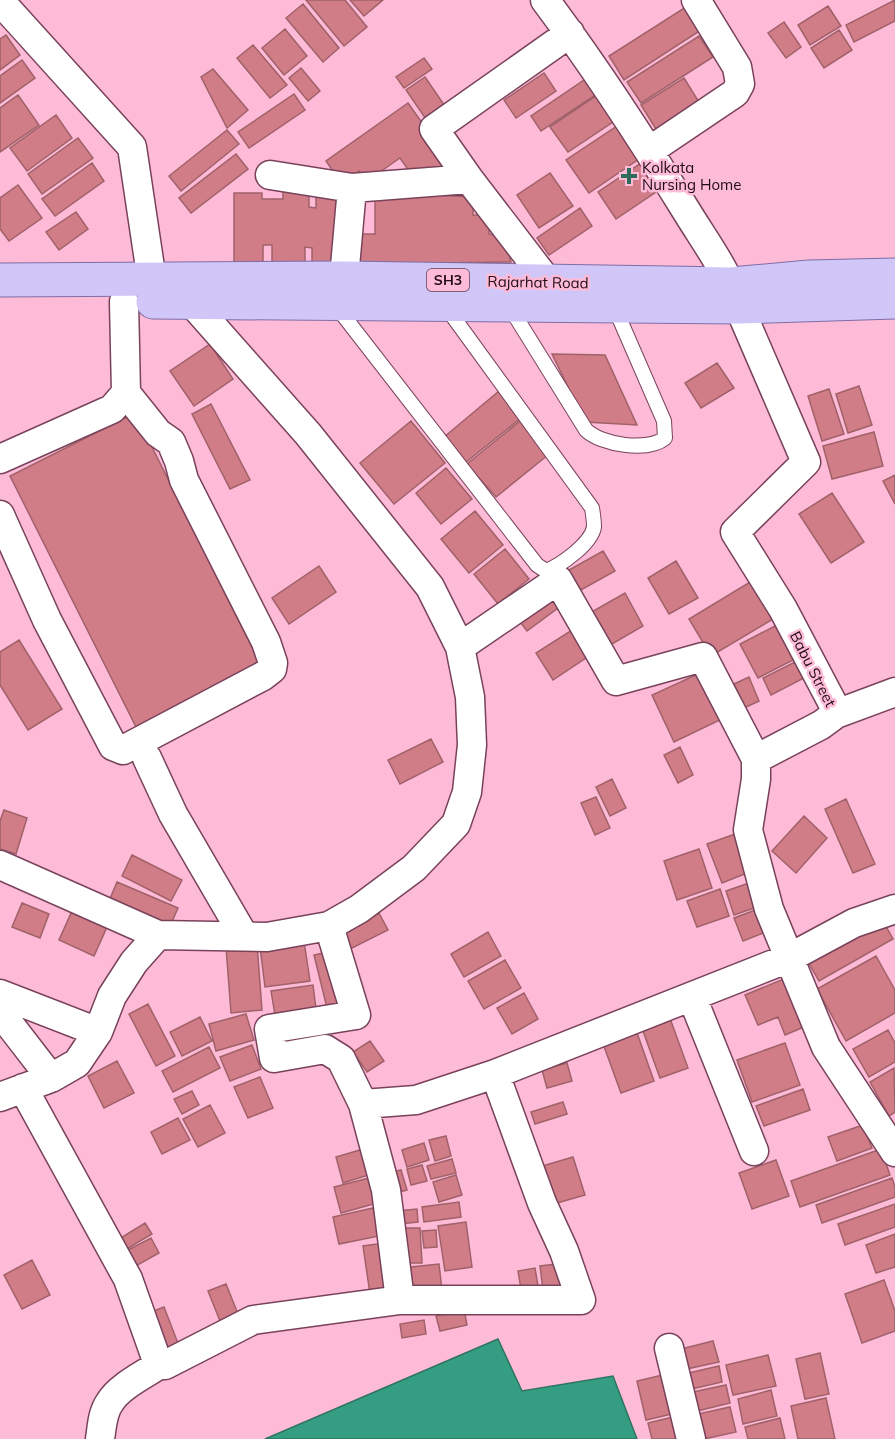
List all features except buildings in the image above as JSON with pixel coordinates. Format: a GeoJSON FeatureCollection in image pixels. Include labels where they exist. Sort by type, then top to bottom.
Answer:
{"type":"FeatureCollection","features":[{"type":"Feature","properties":{"kind":"main road","name":"Rajarhat Road"},"geometry":{"type":"LineString","coordinates":[[0,300],[143,294],[339,291],[504,293],[614,306],[735,296],[809,277],[895,275]]}},
{"type":"Feature","properties":{"kind":"main road","name":"Rajarhat Road"},"geometry":{"type":"LineString","coordinates":[[0,279],[143,294],[192,303],[339,291],[445,305],[548,282],[735,296],[895,302]]}},
{"type":"Feature","properties":{"kind":"street"},"geometry":{"type":"LineString","coordinates":[[545,0],[589,59],[649,151],[735,296]]}},
{"type":"Feature","properties":{"kind":"street"},"geometry":{"type":"LineString","coordinates":[[649,151],[735,93],[740,84],[737,67],[696,0]]}},
{"type":"Feature","properties":{"kind":"street"},"geometry":{"type":"LineString","coordinates":[[0,1],[132,147],[143,294],[126,393],[112,409],[0,459]]}},
{"type":"Feature","properties":{"kind":"street"},"geometry":{"type":"LineString","coordinates":[[548,282],[469,179],[434,129],[570,33]]}},
{"type":"Feature","properties":{"kind":"street"},"geometry":{"type":"LineString","coordinates":[[270,175],[352,188],[469,179]]}},
{"type":"Feature","properties":{"kind":"street"},"geometry":{"type":"LineString","coordinates":[[339,291],[352,188]]}},
{"type":"Feature","properties":{"kind":"street","name":"Babu Street"},"geometry":{"type":"LineString","coordinates":[[735,296],[806,462],[735,532],[783,609],[832,702],[836,714],[821,725],[756,759]]}},
{"type":"Feature","properties":{"kind":"street"},"geometry":{"type":"LineString","coordinates":[[0,865],[158,935],[267,937],[329,926],[359,909],[414,868],[456,824],[467,792],[472,745],[470,697],[460,647],[430,587],[308,435],[192,303]]}},
{"type":"Feature","properties":{"kind":"street"},"geometry":{"type":"LineString","coordinates":[[0,515],[47,620],[113,746],[123,750],[263,676],[272,669],[273,663],[266,642],[184,480],[171,442],[158,433],[126,393]]}},
{"type":"Feature","properties":{"kind":"street"},"geometry":{"type":"LineString","coordinates":[[460,647],[558,580],[616,681],[703,657],[756,759],[756,779],[748,830],[769,909],[826,1047],[895,1152]]}},
{"type":"Feature","properties":{"kind":"street"},"geometry":{"type":"LineString","coordinates":[[836,714],[895,692]]}},
{"type":"Feature","properties":{"kind":"street"},"geometry":{"type":"LineString","coordinates":[[147,758],[173,814],[244,936]]}},
{"type":"Feature","properties":{"kind":"street"},"geometry":{"type":"LineString","coordinates":[[363,1104],[416,1100],[495,1074],[789,958],[854,923],[895,909]]}},
{"type":"Feature","properties":{"kind":"street"},"geometry":{"type":"LineString","coordinates":[[329,926],[356,1015],[268,1029],[274,1058],[325,1049],[341,1059],[363,1104],[386,1190],[400,1300]]}},
{"type":"Feature","properties":{"kind":"street"},"geometry":{"type":"LineString","coordinates":[[158,935],[134,962],[112,996],[98,1032],[77,1063],[51,1078],[12,1093],[128,1279],[160,1364]]}},
{"type":"Feature","properties":{"kind":"street"},"geometry":{"type":"LineString","coordinates":[[0,994],[98,1032]]}},
{"type":"Feature","properties":{"kind":"street"},"geometry":{"type":"LineString","coordinates":[[692,996],[754,1151]]}},
{"type":"Feature","properties":{"kind":"street"},"geometry":{"type":"LineString","coordinates":[[0,1012],[51,1078]]}},
{"type":"Feature","properties":{"kind":"street"},"geometry":{"type":"LineString","coordinates":[[100,1439],[104,1414],[110,1401],[119,1392],[160,1364],[165,1365],[253,1320],[400,1300],[581,1300],[564,1251],[542,1203],[495,1074]]}},
{"type":"Feature","properties":{"kind":"street"},"geometry":{"type":"LineString","coordinates":[[669,1348],[691,1439]]}},
{"type":"Feature","properties":{"kind":"lane"},"geometry":{"type":"LineString","coordinates":[[339,291],[537,565],[546,572],[558,566],[584,545],[594,529],[592,508],[445,305]]}},
{"type":"Feature","properties":{"kind":"lane"},"geometry":{"type":"LineString","coordinates":[[504,293],[586,430],[592,436],[622,446],[659,442],[665,438],[664,421],[614,306]]}},
{"type":"Feature","properties":{"kind":"shaded area"},"geometry":{"type":"Polygon","coordinates":[[[498,1339],[522,1391],[613,1376],[637,1439],[265,1439],[498,1339]]]}},
{"type":"Feature","properties":{"kind":"place","name":"Kolkata Nursing Home"},"geometry":{"type":"Point","coordinates":[629,176]}}]}
